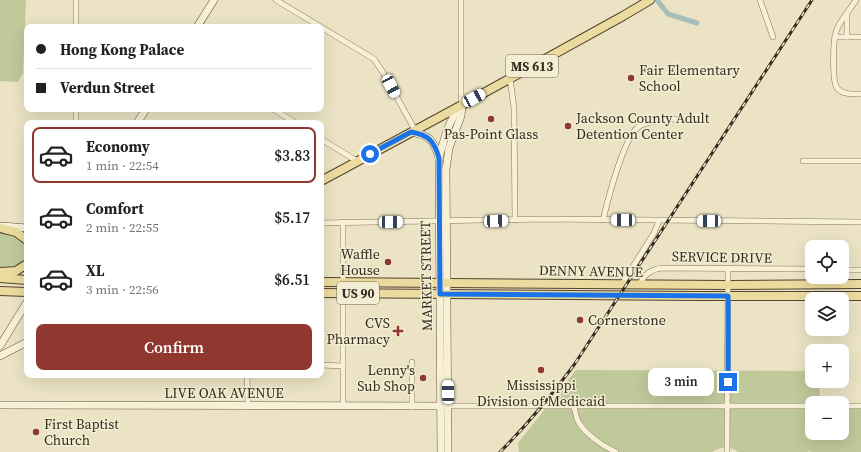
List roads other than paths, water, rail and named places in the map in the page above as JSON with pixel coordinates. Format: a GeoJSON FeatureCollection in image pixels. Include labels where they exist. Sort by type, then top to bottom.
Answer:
{"type":"FeatureCollection","features":[{"type":"Feature","properties":{"kind":"main road","name":"MS 613"},"geometry":{"type":"LineString","coordinates":[[324,180],[462,105],[650,0]]}},
{"type":"Feature","properties":{"kind":"main road"},"geometry":{"type":"LineString","coordinates":[[0,227],[16,232],[24,238]]}},
{"type":"Feature","properties":{"kind":"main road"},"geometry":{"type":"LineString","coordinates":[[0,272],[16,271],[24,267]]}},
{"type":"Feature","properties":{"kind":"main road"},"geometry":{"type":"LineString","coordinates":[[0,278],[24,280]]}},
{"type":"Feature","properties":{"kind":"main road","name":"DENNY AVENUE"},"geometry":{"type":"LineString","coordinates":[[324,282],[728,285],[861,284]]}},
{"type":"Feature","properties":{"kind":"main road"},"geometry":{"type":"LineString","coordinates":[[0,291],[24,292]]}},
{"type":"Feature","properties":{"kind":"main road","name":"DENNY AVENUE"},"geometry":{"type":"LineString","coordinates":[[324,293],[861,296]]}},
{"type":"Feature","properties":{"kind":"street"},"geometry":{"type":"LineString","coordinates":[[76,0],[76,24]]}},
{"type":"Feature","properties":{"kind":"street"},"geometry":{"type":"LineString","coordinates":[[199,24],[214,0]]}},
{"type":"Feature","properties":{"kind":"street"},"geometry":{"type":"LineString","coordinates":[[276,0],[316,24]]}},
{"type":"Feature","properties":{"kind":"street","name":"MARKET STREET"},"geometry":{"type":"LineString","coordinates":[[442,221],[447,155],[461,116],[462,105],[461,0]]}},
{"type":"Feature","properties":{"kind":"street"},"geometry":{"type":"LineString","coordinates":[[760,0],[773,37]]}},
{"type":"Feature","properties":{"kind":"street"},"geometry":{"type":"LineString","coordinates":[[856,0],[836,31],[834,78],[838,89],[846,93],[861,94]]}},
{"type":"Feature","properties":{"kind":"street"},"geometry":{"type":"LineString","coordinates":[[847,14],[847,37]]}},
{"type":"Feature","properties":{"kind":"street"},"geometry":{"type":"LineString","coordinates":[[324,29],[374,59],[384,74],[413,131],[427,136],[436,149],[439,158]]}},
{"type":"Feature","properties":{"kind":"street"},"geometry":{"type":"LineString","coordinates":[[835,38],[861,37]]}},
{"type":"Feature","properties":{"kind":"street"},"geometry":{"type":"LineString","coordinates":[[510,78],[514,108],[515,220]]}},
{"type":"Feature","properties":{"kind":"street","name":"MARKET STREET"},"geometry":{"type":"LineString","coordinates":[[441,452],[444,406],[442,221],[439,158],[449,124],[454,114],[462,105]]}},
{"type":"Feature","properties":{"kind":"street"},"geometry":{"type":"LineString","coordinates":[[278,112],[291,120]]}},
{"type":"Feature","properties":{"kind":"street"},"geometry":{"type":"LineString","coordinates":[[603,220],[615,177],[633,132],[640,126],[648,123],[666,119],[679,120]]}},
{"type":"Feature","properties":{"kind":"street"},"geometry":{"type":"LineString","coordinates":[[324,141],[357,161]]}},
{"type":"Feature","properties":{"kind":"street"},"geometry":{"type":"LineString","coordinates":[[803,160],[861,161]]}},
{"type":"Feature","properties":{"kind":"street"},"geometry":{"type":"LineString","coordinates":[[324,223],[515,220],[861,222]]}},
{"type":"Feature","properties":{"kind":"street"},"geometry":{"type":"LineString","coordinates":[[622,284],[654,233],[659,221]]}},
{"type":"Feature","properties":{"kind":"street"},"geometry":{"type":"LineString","coordinates":[[343,222],[343,406]]}},
{"type":"Feature","properties":{"kind":"street"},"geometry":{"type":"LineString","coordinates":[[0,227],[24,228]]}},
{"type":"Feature","properties":{"kind":"street","name":"SERVICE DRIVE"},"geometry":{"type":"LineString","coordinates":[[640,284],[644,276],[657,269],[805,269]]}},
{"type":"Feature","properties":{"kind":"street"},"geometry":{"type":"LineString","coordinates":[[727,452],[728,269]]}},
{"type":"Feature","properties":{"kind":"street"},"geometry":{"type":"LineString","coordinates":[[849,270],[861,270]]}},
{"type":"Feature","properties":{"kind":"street"},"geometry":{"type":"LineString","coordinates":[[0,346],[24,307]]}},
{"type":"Feature","properties":{"kind":"street"},"geometry":{"type":"LineString","coordinates":[[0,356],[24,344]]}},
{"type":"Feature","properties":{"kind":"street"},"geometry":{"type":"LineString","coordinates":[[412,362],[412,407]]}},
{"type":"Feature","properties":{"kind":"street"},"geometry":{"type":"LineString","coordinates":[[324,365],[343,366]]}},
{"type":"Feature","properties":{"kind":"street"},"geometry":{"type":"LineString","coordinates":[[247,378],[248,406]]}},
{"type":"Feature","properties":{"kind":"street","name":"LIVE OAK AVENUE"},"geometry":{"type":"LineString","coordinates":[[0,405],[444,406]]}},
{"type":"Feature","properties":{"kind":"street"},"geometry":{"type":"LineString","coordinates":[[444,406],[805,406]]}},
{"type":"Feature","properties":{"kind":"street","name":"MARKET STREET"},"geometry":{"type":"LineString","coordinates":[[444,406],[448,452]]}},
{"type":"Feature","properties":{"kind":"street"},"geometry":{"type":"LineString","coordinates":[[849,406],[861,406]]}},
{"type":"Feature","properties":{"kind":"street"},"geometry":{"type":"LineString","coordinates":[[574,407],[578,420],[585,429],[596,440],[616,452]]}},
{"type":"Feature","properties":{"kind":"waterway"},"geometry":{"type":"LineString","coordinates":[[657,0],[668,14],[697,23]]}},
{"type":"Feature","properties":{"kind":"railway"},"geometry":{"type":"LineString","coordinates":[[500,452],[557,388],[574,365],[812,0]]}},
{"type":"Feature","properties":{"kind":"place","name":"Fair Elementary School"},"geometry":{"type":"Point","coordinates":[631,78]}},
{"type":"Feature","properties":{"kind":"place","name":"Pas-Point Glass"},"geometry":{"type":"Point","coordinates":[491,119]}},
{"type":"Feature","properties":{"kind":"place","name":"Jackson County Adult Detention Center"},"geometry":{"type":"Point","coordinates":[568,126]}},
{"type":"Feature","properties":{"kind":"place","name":"Waffle House"},"geometry":{"type":"Point","coordinates":[388,262]}},
{"type":"Feature","properties":{"kind":"place","name":"Cornerstone"},"geometry":{"type":"Point","coordinates":[580,320]}},
{"type":"Feature","properties":{"kind":"place","name":"CVS Pharmacy"},"geometry":{"type":"Point","coordinates":[398,331]}},
{"type":"Feature","properties":{"kind":"place","name":"Mississippi Division of Medicaid"},"geometry":{"type":"Point","coordinates":[541,370]}},
{"type":"Feature","properties":{"kind":"place","name":"Lenny's Sub Shop"},"geometry":{"type":"Point","coordinates":[423,378]}},
{"type":"Feature","properties":{"kind":"place","name":"First Baptist Church"},"geometry":{"type":"Point","coordinates":[36,432]}}]}
